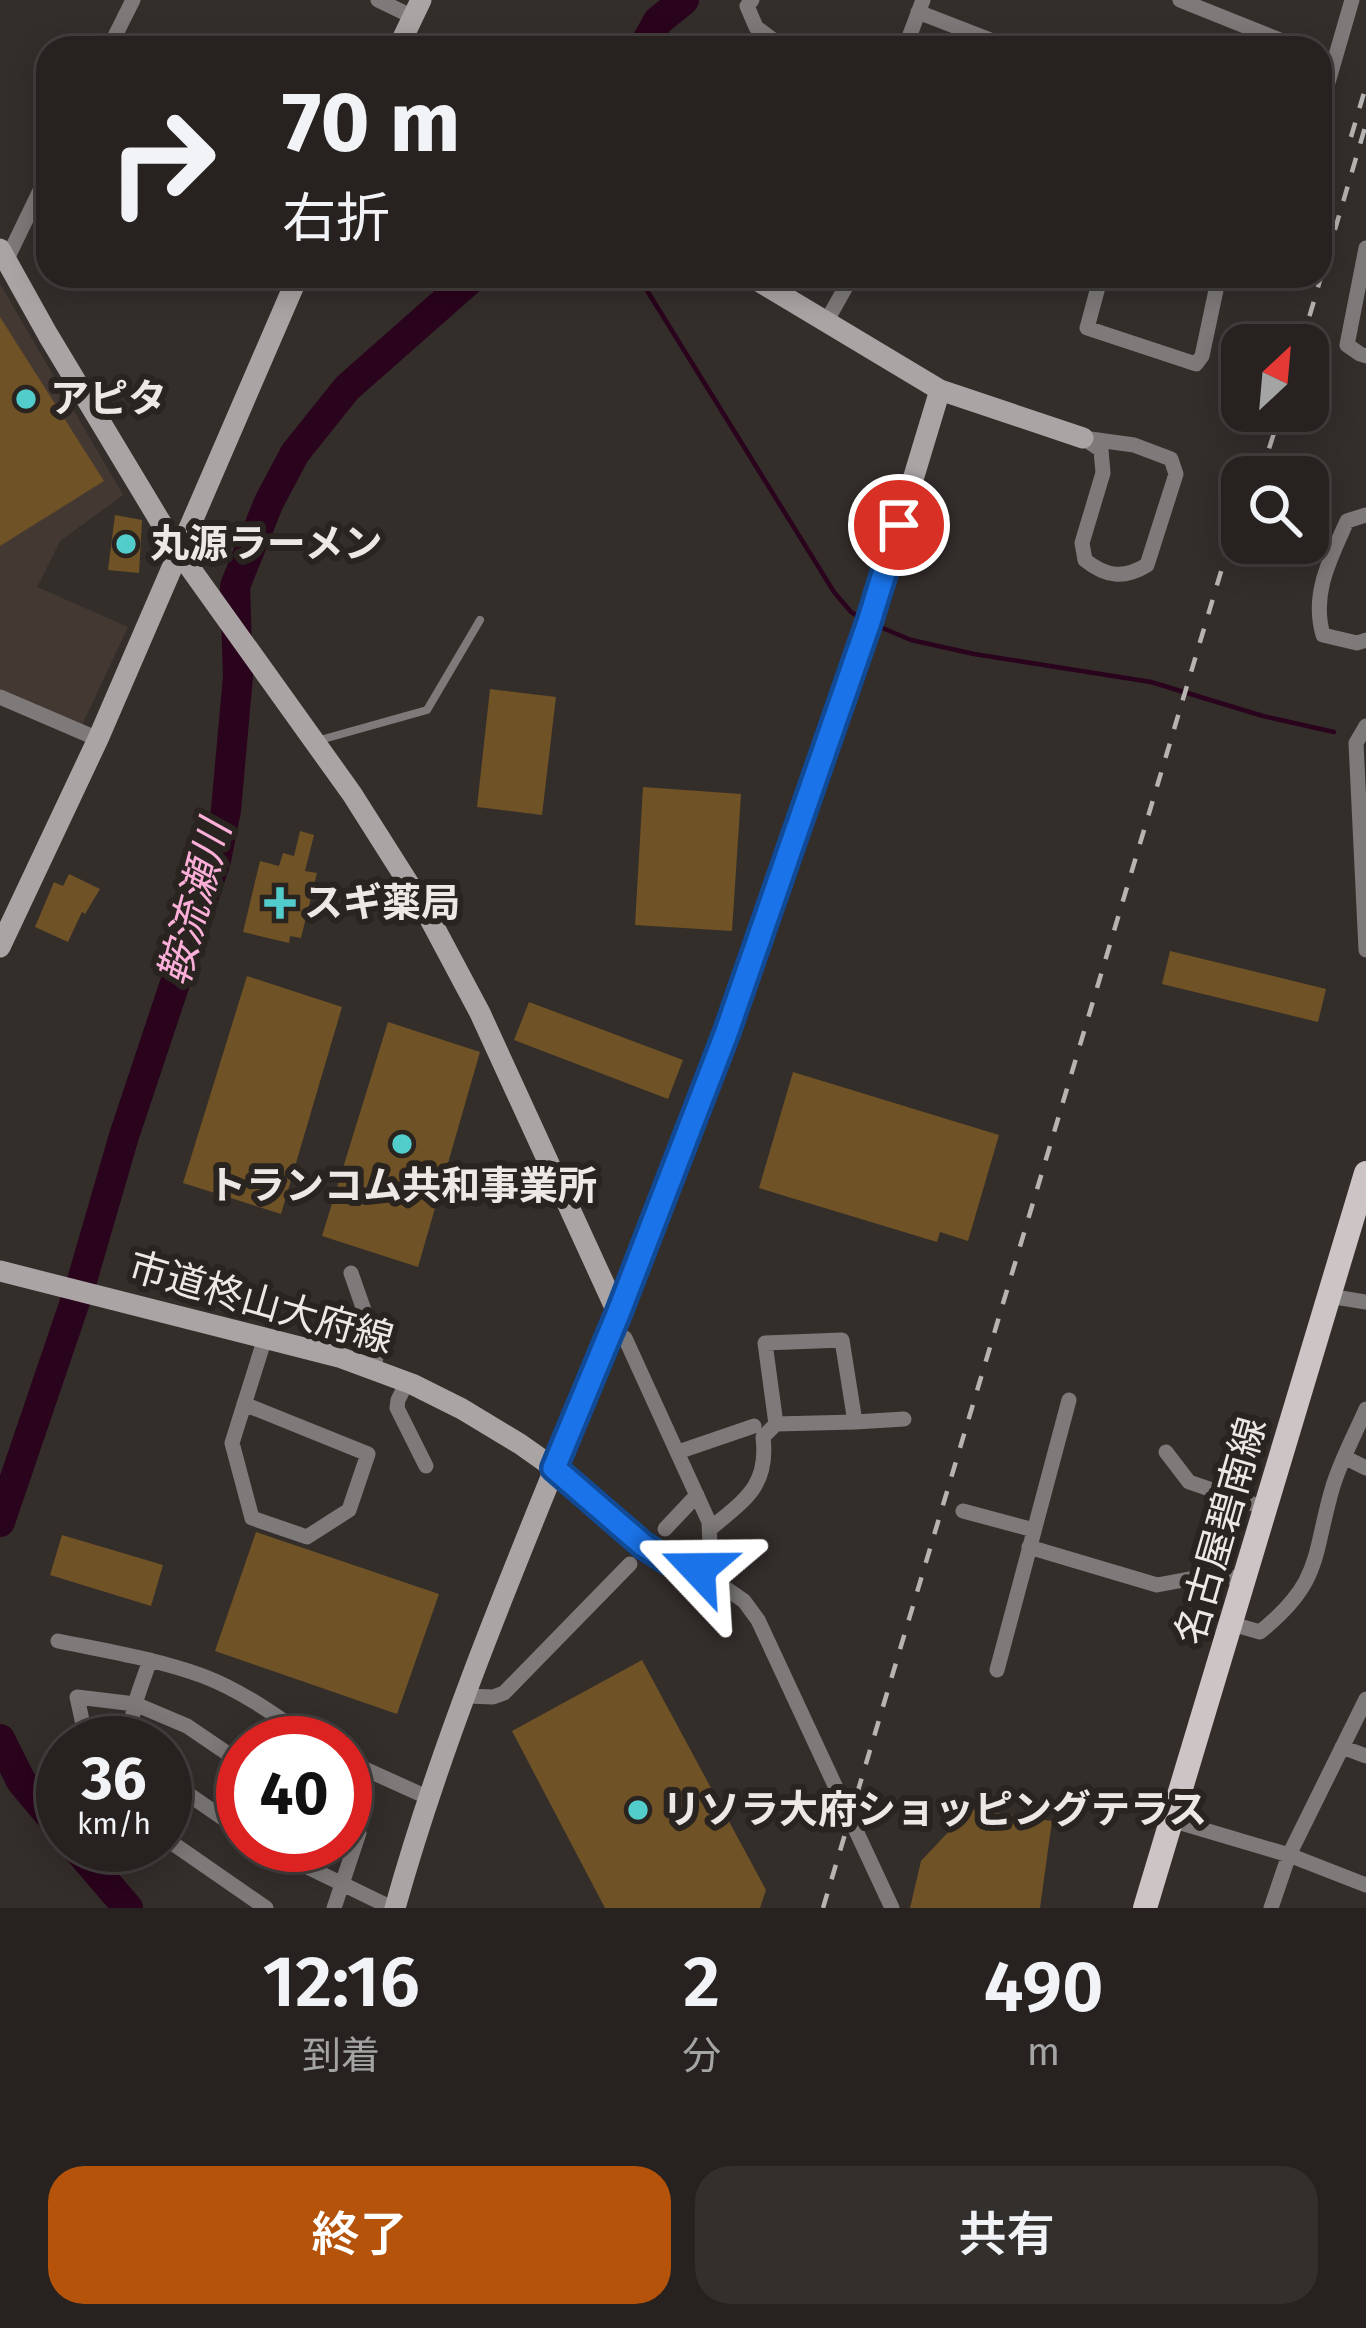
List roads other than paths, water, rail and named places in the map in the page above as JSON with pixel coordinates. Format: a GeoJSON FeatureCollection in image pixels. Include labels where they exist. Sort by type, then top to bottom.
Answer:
{"type":"FeatureCollection","features":[{"type":"Feature","properties":{"kind":"main road","name":"名古屋碧南線"},"geometry":{"type":"LineString","coordinates":[[1145,1908],[1366,1173]]}},
{"type":"Feature","properties":{"kind":"street"},"geometry":{"type":"LineString","coordinates":[[115,36],[133,0]]}},
{"type":"Feature","properties":{"kind":"street"},"geometry":{"type":"LineString","coordinates":[[378,0],[417,8],[404,36]]}},
{"type":"Feature","properties":{"kind":"street"},"geometry":{"type":"LineString","coordinates":[[752,0],[747,6],[756,27],[768,36]]}},
{"type":"Feature","properties":{"kind":"street"},"geometry":{"type":"LineString","coordinates":[[1180,0],[1270,36]]}},
{"type":"Feature","properties":{"kind":"street"},"geometry":{"type":"LineString","coordinates":[[1332,47],[1352,0]]}},
{"type":"Feature","properties":{"kind":"street"},"geometry":{"type":"LineString","coordinates":[[909,36],[920,6],[985,36]]}},
{"type":"Feature","properties":{"kind":"street"},"geometry":{"type":"LineString","coordinates":[[36,196],[3,255],[178,551],[352,794],[432,924],[514,1086],[618,1314]]}},
{"type":"Feature","properties":{"kind":"street"},"geometry":{"type":"LineString","coordinates":[[1366,248],[1347,345],[1366,356]]}},
{"type":"Feature","properties":{"kind":"street"},"geometry":{"type":"LineString","coordinates":[[0,947],[98,739],[293,288]]}},
{"type":"Feature","properties":{"kind":"street"},"geometry":{"type":"LineString","coordinates":[[770,288],[940,390],[1083,438],[1134,445],[1171,459],[1176,474],[1147,565],[1132,574],[1100,572],[1084,560],[1082,543],[1103,473],[1101,450],[1083,438]]}},
{"type":"Feature","properties":{"kind":"street"},"geometry":{"type":"LineString","coordinates":[[826,322],[845,288]]}},
{"type":"Feature","properties":{"kind":"street"},"geometry":{"type":"LineString","coordinates":[[1098,288],[1087,328],[1196,364],[1202,356],[1217,288]]}},
{"type":"Feature","properties":{"kind":"street"},"geometry":{"type":"LineString","coordinates":[[315,1872],[394,1908],[466,1696],[726,1034],[869,622],[940,390]]}},
{"type":"Feature","properties":{"kind":"street"},"geometry":{"type":"LineString","coordinates":[[1366,515],[1347,521],[1328,564],[1317,612],[1323,635],[1358,643],[1366,640]]}},
{"type":"Feature","properties":{"kind":"street"},"geometry":{"type":"LineString","coordinates":[[0,698],[98,739]]}},
{"type":"Feature","properties":{"kind":"street"},"geometry":{"type":"LineString","coordinates":[[1366,726],[1356,743],[1366,950]]}},
{"type":"Feature","properties":{"kind":"street","name":"市道柊山大府線"},"geometry":{"type":"LineString","coordinates":[[0,1270],[339,1357],[407,1382],[520,1444],[643,1545],[668,1561],[698,1569],[743,1601],[758,1620],[892,1908]]}},
{"type":"Feature","properties":{"kind":"street"},"geometry":{"type":"LineString","coordinates":[[351,1273],[378,1350],[373,1370]]}},
{"type":"Feature","properties":{"kind":"street"},"geometry":{"type":"LineString","coordinates":[[1329,1295],[1366,1302]]}},
{"type":"Feature","properties":{"kind":"street"},"geometry":{"type":"LineString","coordinates":[[244,1404],[368,1454],[349,1510],[307,1538],[252,1519],[232,1443],[244,1404],[265,1338]]}},
{"type":"Feature","properties":{"kind":"street"},"geometry":{"type":"LineString","coordinates":[[625,1338],[710,1529],[710,1546],[698,1569]]}},
{"type":"Feature","properties":{"kind":"street"},"geometry":{"type":"LineString","coordinates":[[776,1424],[765,1343],[842,1340],[855,1422]]}},
{"type":"Feature","properties":{"kind":"street"},"geometry":{"type":"LineString","coordinates":[[407,1382],[397,1408],[426,1466]]}},
{"type":"Feature","properties":{"kind":"street"},"geometry":{"type":"LineString","coordinates":[[997,1670],[1069,1400]]}},
{"type":"Feature","properties":{"kind":"street"},"geometry":{"type":"LineString","coordinates":[[1232,1624],[1260,1631],[1304,1588],[1313,1571],[1335,1479],[1366,1409]]}},
{"type":"Feature","properties":{"kind":"street"},"geometry":{"type":"LineString","coordinates":[[710,1529],[754,1492],[766,1460],[763,1437],[776,1424],[904,1419]]}},
{"type":"Feature","properties":{"kind":"street"},"geometry":{"type":"LineString","coordinates":[[677,1453],[754,1426]]}},
{"type":"Feature","properties":{"kind":"street"},"geometry":{"type":"LineString","coordinates":[[1166,1452],[1189,1483],[1265,1508]]}},
{"type":"Feature","properties":{"kind":"street"},"geometry":{"type":"LineString","coordinates":[[1346,1458],[1366,1468]]}},
{"type":"Feature","properties":{"kind":"street"},"geometry":{"type":"LineString","coordinates":[[664,1529],[697,1495]]}},
{"type":"Feature","properties":{"kind":"street"},"geometry":{"type":"LineString","coordinates":[[963,1511],[1034,1530]]}},
{"type":"Feature","properties":{"kind":"street"},"geometry":{"type":"LineString","coordinates":[[1029,1547],[1157,1585],[1216,1574],[1244,1580]]}},
{"type":"Feature","properties":{"kind":"street"},"geometry":{"type":"LineString","coordinates":[[466,1696],[504,1693],[631,1564]]}},
{"type":"Feature","properties":{"kind":"street"},"geometry":{"type":"LineString","coordinates":[[58,1641],[207,1677],[276,1716]]}},
{"type":"Feature","properties":{"kind":"street"},"geometry":{"type":"LineString","coordinates":[[133,1716],[150,1660]]}},
{"type":"Feature","properties":{"kind":"street"},"geometry":{"type":"LineString","coordinates":[[81,1716],[77,1697],[135,1704],[187,1726],[216,1746]]}},
{"type":"Feature","properties":{"kind":"street"},"geometry":{"type":"LineString","coordinates":[[1270,1908],[1289,1855],[1366,1699]]}},
{"type":"Feature","properties":{"kind":"street"},"geometry":{"type":"LineString","coordinates":[[1342,1747],[1366,1756]]}},
{"type":"Feature","properties":{"kind":"street"},"geometry":{"type":"LineString","coordinates":[[372,1772],[429,1798]]}},
{"type":"Feature","properties":{"kind":"street"},"geometry":{"type":"LineString","coordinates":[[1171,1820],[1289,1855],[1366,1885]]}},
{"type":"Feature","properties":{"kind":"street"},"geometry":{"type":"LineString","coordinates":[[192,1857],[266,1908]]}},
{"type":"Feature","properties":{"kind":"street"},"geometry":{"type":"LineString","coordinates":[[334,1908],[348,1872]]}},
{"type":"Feature","properties":{"kind":"lane"},"geometry":{"type":"LineString","coordinates":[[313,742],[427,710],[480,620]]}},
{"type":"Feature","properties":{"kind":"waterway","name":"鞍流瀬川"},"geometry":{"type":"LineString","coordinates":[[650,36],[658,21],[684,0]]}},
{"type":"Feature","properties":{"kind":"waterway","name":"鞍流瀬川"},"geometry":{"type":"LineString","coordinates":[[0,1522],[216,860],[226,810],[238,676],[235,586],[295,453],[347,388],[460,288]]}},
{"type":"Feature","properties":{"kind":"waterway"},"geometry":{"type":"LineString","coordinates":[[645,288],[834,592],[863,619]]}},
{"type":"Feature","properties":{"kind":"waterway"},"geometry":{"type":"LineString","coordinates":[[873,624],[911,640],[974,654],[1151,682],[1334,732]]}},
{"type":"Feature","properties":{"kind":"waterway","name":"鞍流瀬川"},"geometry":{"type":"LineString","coordinates":[[0,1739],[21,1781],[36,1799]]}},
{"type":"Feature","properties":{"kind":"waterway","name":"鞍流瀬川"},"geometry":{"type":"LineString","coordinates":[[97,1872],[128,1908]]}},
{"type":"Feature","properties":{"kind":"railway"},"geometry":{"type":"LineString","coordinates":[[1351,137],[1366,86]]}},
{"type":"Feature","properties":{"kind":"railway"},"geometry":{"type":"LineString","coordinates":[[1332,240],[1366,124]]}},
{"type":"Feature","properties":{"kind":"railway"},"geometry":{"type":"LineString","coordinates":[[1307,324],[1318,288]]}},
{"type":"Feature","properties":{"kind":"railway"},"geometry":{"type":"LineString","coordinates":[[1267,456],[1274,432]]}},
{"type":"Feature","properties":{"kind":"railway"},"geometry":{"type":"LineString","coordinates":[[823,1908],[1223,564]]}},
{"type":"Feature","properties":{"kind":"place","name":"アピタ"},"geometry":{"type":"Point","coordinates":[26,399]}},
{"type":"Feature","properties":{"kind":"place","name":"丸源ラーメン"},"geometry":{"type":"Point","coordinates":[126,544]}},
{"type":"Feature","properties":{"kind":"place","name":"スギ薬局"},"geometry":{"type":"Point","coordinates":[280,903]}},
{"type":"Feature","properties":{"kind":"place","name":"トランコム共和事業所"},"geometry":{"type":"Point","coordinates":[402,1144]}},
{"type":"Feature","properties":{"kind":"place","name":"リソラ大府ショッピングテラス"},"geometry":{"type":"Point","coordinates":[638,1810]}}]}
